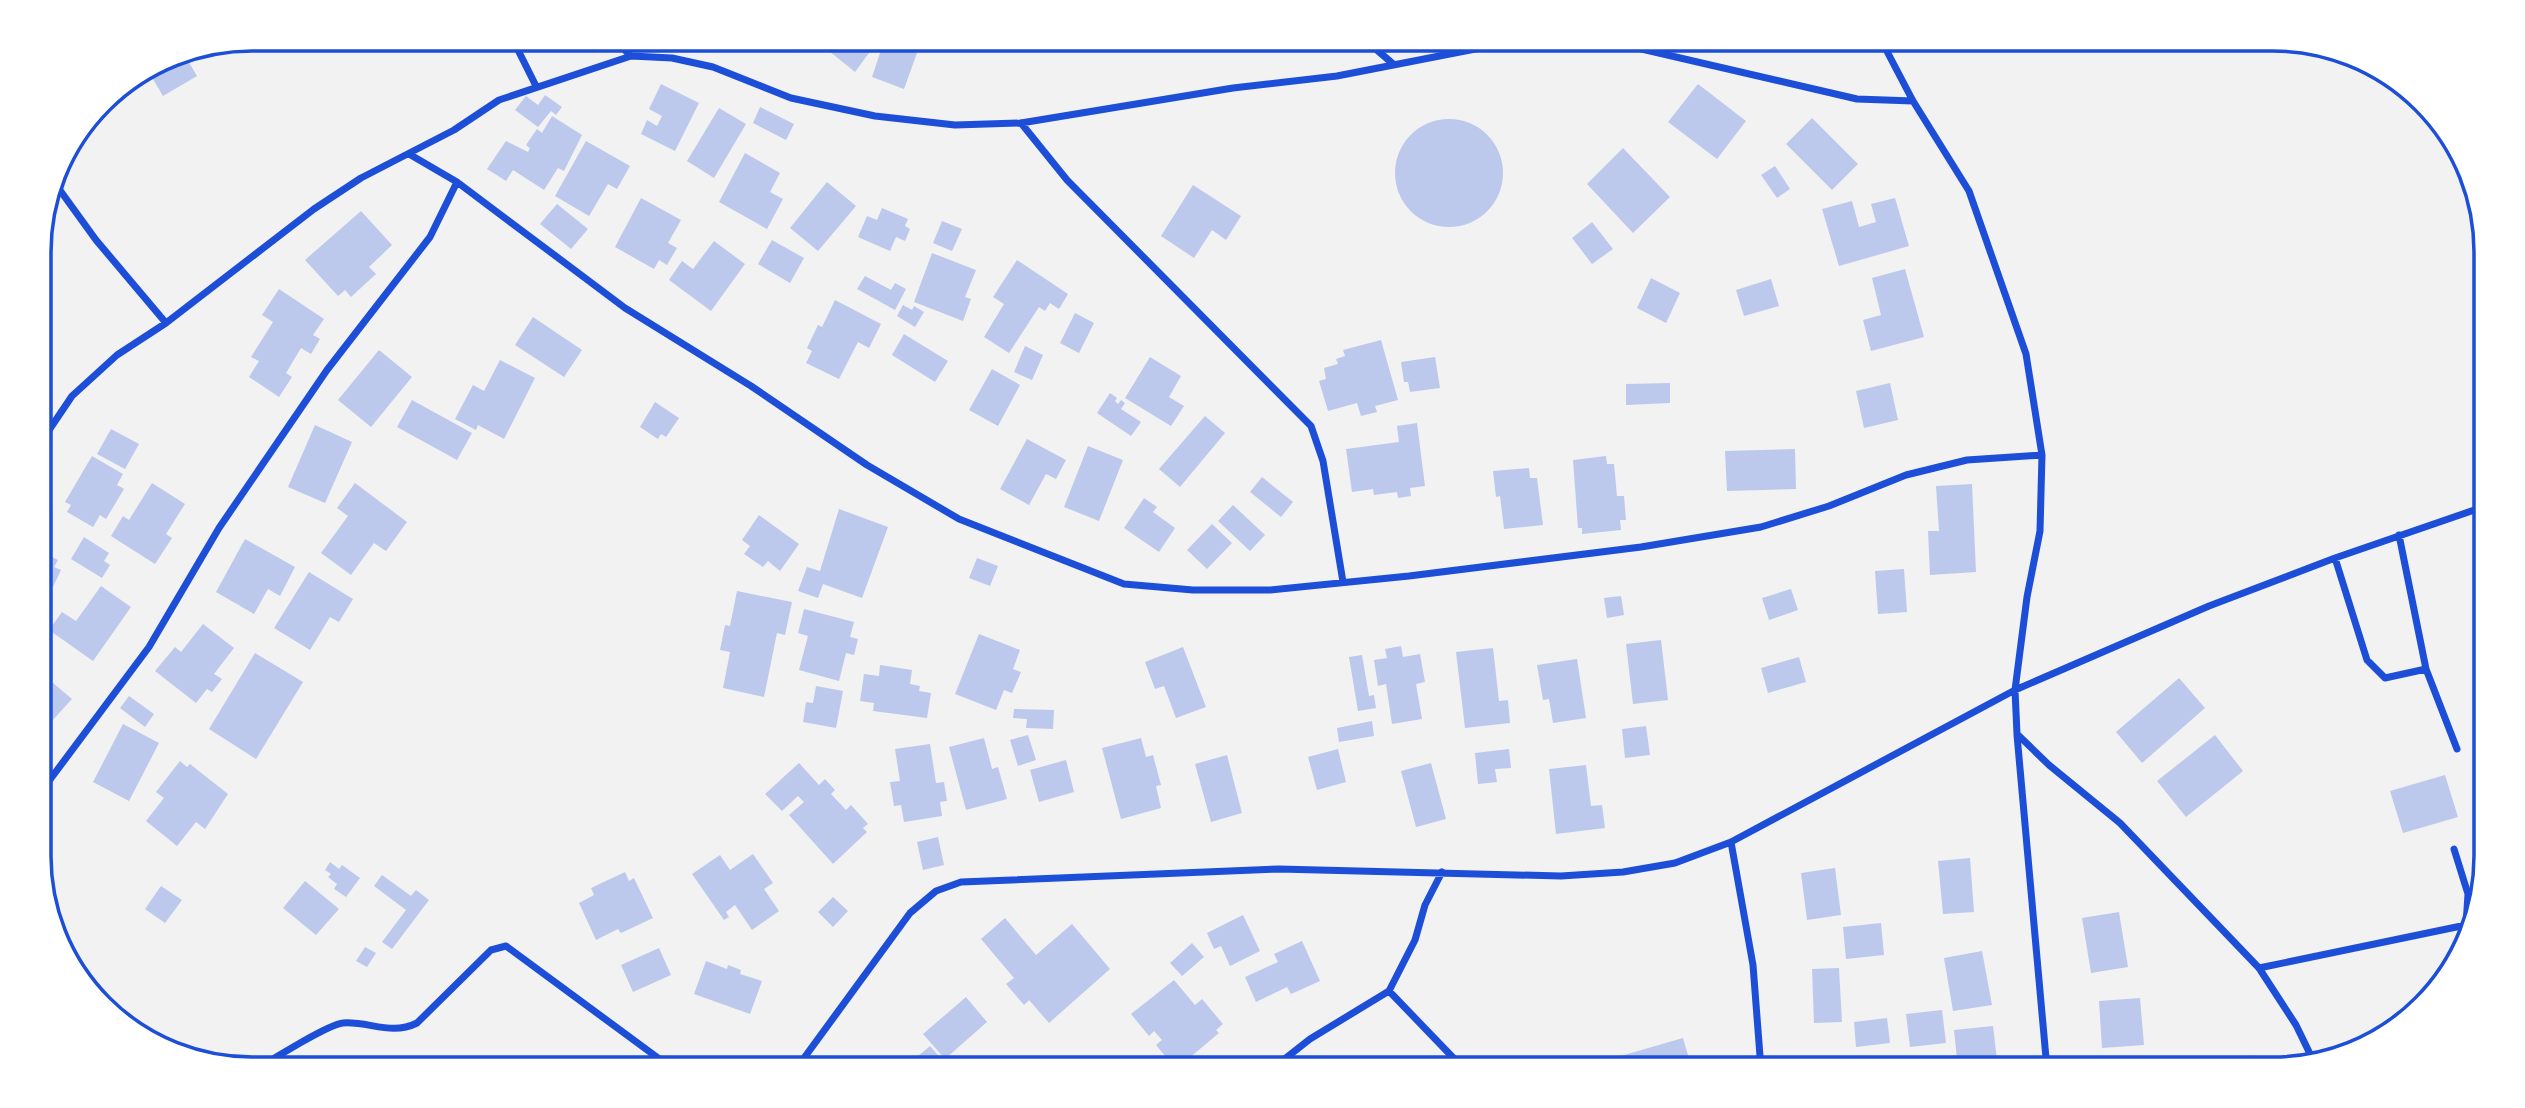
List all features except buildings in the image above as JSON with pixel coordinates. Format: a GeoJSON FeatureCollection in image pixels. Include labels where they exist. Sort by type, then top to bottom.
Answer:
{"type":"FeatureCollection","features":[{"type":"Feature","properties":{"kind":"street"},"geometry":{"type":"LineString","coordinates":[[518,51],[536,86]]}},
{"type":"Feature","properties":{"kind":"street"},"geometry":{"type":"LineString","coordinates":[[626,51],[631,56]]}},
{"type":"Feature","properties":{"kind":"street"},"geometry":{"type":"LineString","coordinates":[[1378,51],[1392,63]]}},
{"type":"Feature","properties":{"kind":"street"},"geometry":{"type":"LineString","coordinates":[[51,427],[72,396],[117,355],[166,323],[314,209],[361,178],[454,130],[499,100],[631,56],[672,58],[713,67],[790,98],[875,116],[954,125],[1021,123],[1233,88],[1336,76],[1460,51]]}},
{"type":"Feature","properties":{"kind":"street"},"geometry":{"type":"LineString","coordinates":[[1649,51],[1857,100],[1913,101]]}},
{"type":"Feature","properties":{"kind":"street"},"geometry":{"type":"LineString","coordinates":[[1887,51],[1913,101],[1969,191],[2001,276],[2026,354],[2042,455],[2040,531],[2015,690],[2046,1057]]}},
{"type":"Feature","properties":{"kind":"street"},"geometry":{"type":"LineString","coordinates":[[1021,123],[1067,180],[1311,426],[1323,461],[1343,582]]}},
{"type":"Feature","properties":{"kind":"street"},"geometry":{"type":"LineString","coordinates":[[409,154],[457,182],[625,308],[751,386],[867,465],[959,519],[1124,584],[1193,590],[1270,590],[1641,547],[1761,527],[1829,506],[1906,475],[1967,460],[2042,455]]}},
{"type":"Feature","properties":{"kind":"street"},"geometry":{"type":"LineString","coordinates":[[51,778],[149,647],[219,528],[327,370],[430,237],[457,182]]}},
{"type":"Feature","properties":{"kind":"street"},"geometry":{"type":"LineString","coordinates":[[61,191],[96,240],[166,323]]}},
{"type":"Feature","properties":{"kind":"street"},"geometry":{"type":"LineString","coordinates":[[805,1057],[910,913],[936,891],[961,882],[1279,869],[1561,876],[1623,872],[1675,863],[1731,842],[2015,690],[2209,606],[2335,558],[2474,510]]}},
{"type":"Feature","properties":{"kind":"street"},"geometry":{"type":"LineString","coordinates":[[2399,536],[2426,669],[2458,748]]}},
{"type":"Feature","properties":{"kind":"street"},"geometry":{"type":"LineString","coordinates":[[2335,558],[2367,660],[2385,678],[2426,669]]}},
{"type":"Feature","properties":{"kind":"street"},"geometry":{"type":"LineString","coordinates":[[2017,734],[2049,765],[2120,822],[2259,968],[2296,1025],[2310,1053]]}},
{"type":"Feature","properties":{"kind":"street"},"geometry":{"type":"LineString","coordinates":[[1731,842],[1753,965],[1760,1057]]}},
{"type":"Feature","properties":{"kind":"street"},"geometry":{"type":"LineString","coordinates":[[2454,849],[2468,894],[2467,907]]}},
{"type":"Feature","properties":{"kind":"street"},"geometry":{"type":"LineString","coordinates":[[1287,1057],[1310,1039],[1389,991],[1415,940],[1425,905],[1441,872]]}},
{"type":"Feature","properties":{"kind":"street"},"geometry":{"type":"LineString","coordinates":[[2259,968],[2461,926]]}},
{"type":"Feature","properties":{"kind":"street"},"geometry":{"type":"LineString","coordinates":[[279,1057],[342,1023],[398,1030],[407,1028],[417,1023],[491,950],[506,946],[657,1057]]}},
{"type":"Feature","properties":{"kind":"street"},"geometry":{"type":"LineString","coordinates":[[1389,991],[1452,1057]]}}]}
